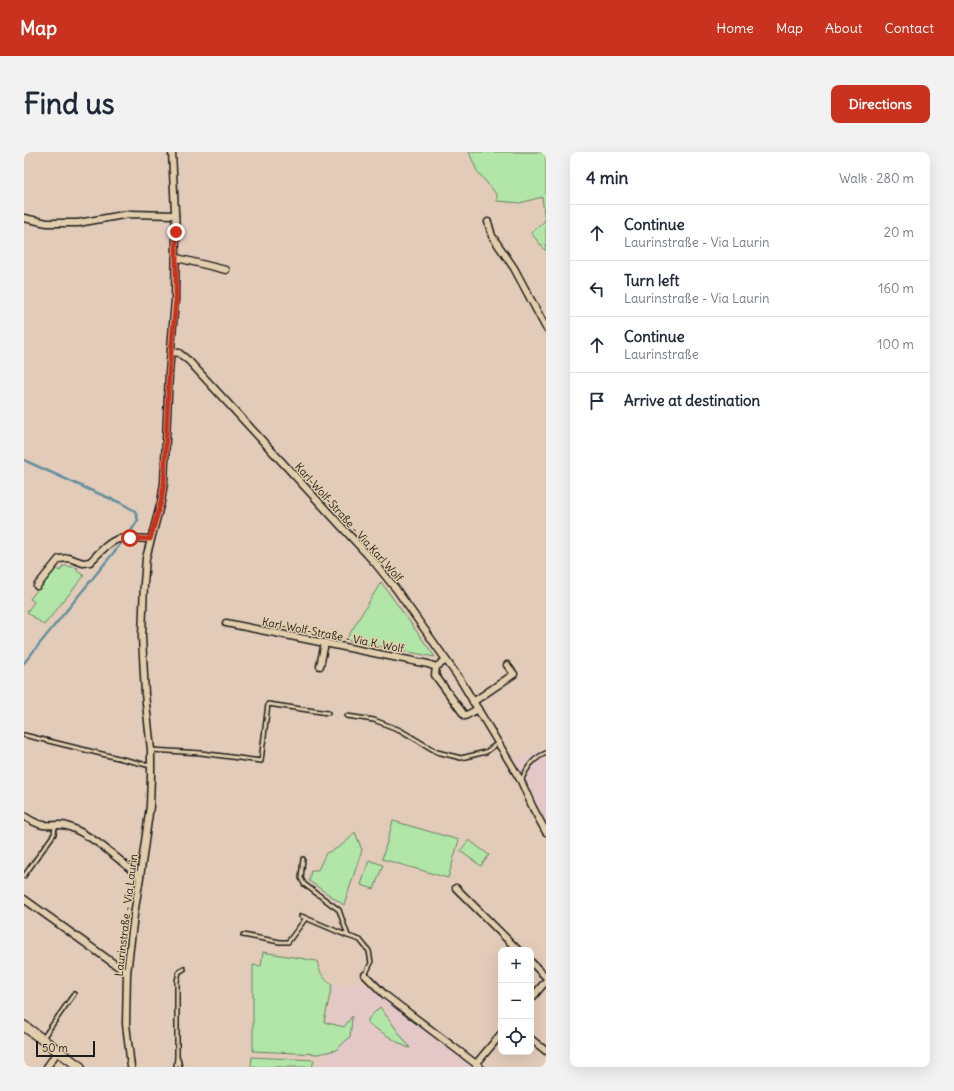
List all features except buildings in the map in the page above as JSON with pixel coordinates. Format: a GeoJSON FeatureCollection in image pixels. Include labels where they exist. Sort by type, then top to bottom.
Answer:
{"type":"FeatureCollection","features":[{"type":"Feature","properties":{"kind":"main road"},"geometry":{"type":"LineString","coordinates":[[24,1026],[80,1067]]}},
{"type":"Feature","properties":{"kind":"street","name":"Laurinstraße - Via Laurin"},"geometry":{"type":"LineString","coordinates":[[131,1067],[126,1024],[128,973],[134,915],[150,806],[151,750],[145,694],[142,637],[145,571],[150,539],[161,502],[164,483],[169,373],[176,300],[177,258],[172,152]]}},
{"type":"Feature","properties":{"kind":"street"},"geometry":{"type":"LineString","coordinates":[[24,218],[47,223],[78,223],[129,214],[175,215]]}},
{"type":"Feature","properties":{"kind":"street"},"geometry":{"type":"LineString","coordinates":[[488,222],[492,236],[514,268],[546,328]]}},
{"type":"Feature","properties":{"kind":"street"},"geometry":{"type":"LineString","coordinates":[[177,258],[226,270]]}},
{"type":"Feature","properties":{"kind":"street","name":"Karl-Wolf-Straße - Via Karl Wolf"},"geometry":{"type":"LineString","coordinates":[[172,352],[179,353],[189,361],[375,563],[396,589],[461,681],[474,702],[521,781],[546,832]]}},
{"type":"Feature","properties":{"kind":"street"},"geometry":{"type":"LineString","coordinates":[[38,586],[59,559],[69,558],[84,563],[90,562],[115,540],[120,538],[150,539]]}},
{"type":"Feature","properties":{"kind":"street","name":"Karl-Wolf-Straße - Via K. Wolf"},"geometry":{"type":"LineString","coordinates":[[226,623],[428,664],[436,667]]}},
{"type":"Feature","properties":{"kind":"street"},"geometry":{"type":"LineString","coordinates":[[320,666],[324,643]]}},
{"type":"Feature","properties":{"kind":"street"},"geometry":{"type":"LineString","coordinates":[[446,660],[436,667],[435,674],[465,716],[478,709]]}},
{"type":"Feature","properties":{"kind":"street"},"geometry":{"type":"LineString","coordinates":[[474,702],[514,674],[507,665]]}},
{"type":"Feature","properties":{"kind":"street"},"geometry":{"type":"LineString","coordinates":[[24,816],[33,822],[42,825],[66,826],[95,841],[140,877]]}},
{"type":"Feature","properties":{"kind":"street"},"geometry":{"type":"LineString","coordinates":[[456,888],[515,947]]}},
{"type":"Feature","properties":{"kind":"street"},"geometry":{"type":"LineString","coordinates":[[24,899],[128,973]]}},
{"type":"Feature","properties":{"kind":"street"},"geometry":{"type":"LineString","coordinates":[[534,965],[546,977]]}},
{"type":"Feature","properties":{"kind":"street"},"geometry":{"type":"LineString","coordinates":[[365,975],[385,995],[478,1066],[498,1038]]}},
{"type":"Feature","properties":{"kind":"street"},"geometry":{"type":"LineString","coordinates":[[534,995],[546,981]]}},
{"type":"Feature","properties":{"kind":"street"},"geometry":{"type":"LineString","coordinates":[[534,1041],[546,1051]]}},
{"type":"Feature","properties":{"kind":"street"},"geometry":{"type":"LineString","coordinates":[[47,1067],[58,1051]]}},
{"type":"Feature","properties":{"kind":"lane"},"geometry":{"type":"LineString","coordinates":[[151,750],[201,753],[262,761],[268,704],[328,713]]}},
{"type":"Feature","properties":{"kind":"lane"},"geometry":{"type":"LineString","coordinates":[[347,716],[374,720],[400,730],[437,752],[461,758],[486,752],[498,743]]}},
{"type":"Feature","properties":{"kind":"lane"},"geometry":{"type":"LineString","coordinates":[[24,735],[151,766]]}},
{"type":"Feature","properties":{"kind":"lane"},"geometry":{"type":"LineString","coordinates":[[521,781],[530,764],[546,753]]}},
{"type":"Feature","properties":{"kind":"lane"},"geometry":{"type":"LineString","coordinates":[[24,876],[54,834],[55,826]]}},
{"type":"Feature","properties":{"kind":"lane"},"geometry":{"type":"LineString","coordinates":[[304,859],[301,878],[304,884],[339,910],[348,936]]}},
{"type":"Feature","properties":{"kind":"lane"},"geometry":{"type":"LineString","coordinates":[[301,916],[360,940],[369,951],[371,963],[365,975]]}},
{"type":"Feature","properties":{"kind":"lane"},"geometry":{"type":"LineString","coordinates":[[243,935],[280,942],[288,942],[306,918]]}},
{"type":"Feature","properties":{"kind":"lane"},"geometry":{"type":"LineString","coordinates":[[180,1067],[178,1057],[177,981],[179,972],[184,969]]}},
{"type":"Feature","properties":{"kind":"lane"},"geometry":{"type":"LineString","coordinates":[[42,1039],[74,994]]}},
{"type":"Feature","properties":{"kind":"lane"},"geometry":{"type":"LineString","coordinates":[[176,1067],[178,1057]]}},
{"type":"Feature","properties":{"kind":"shaded area"},"geometry":{"type":"Polygon","coordinates":[[[546,750],[546,823],[515,759],[546,750]]]}},
{"type":"Feature","properties":{"kind":"shaded area"},"geometry":{"type":"Polygon","coordinates":[[[361,981],[474,1067],[318,1067],[322,1066],[325,1055],[322,1049],[334,984],[347,986],[361,981]]]}},
{"type":"Feature","properties":{"kind":"green space"},"geometry":{"type":"Polygon","coordinates":[[[469,152],[546,152],[546,251],[531,233],[545,221],[542,197],[520,203],[497,201],[497,195],[477,171],[469,152]]]}},
{"type":"Feature","properties":{"kind":"green space"},"geometry":{"type":"Polygon","coordinates":[[[63,566],[78,568],[76,570],[84,576],[44,625],[27,612],[34,602],[30,599],[55,567],[60,571],[63,566]]]}},
{"type":"Feature","properties":{"kind":"green space"},"geometry":{"type":"Polygon","coordinates":[[[381,582],[435,657],[346,640],[381,582]]]}},
{"type":"Feature","properties":{"kind":"green space"},"geometry":{"type":"Polygon","coordinates":[[[393,821],[459,840],[448,878],[382,859],[393,821]]]}},
{"type":"Feature","properties":{"kind":"green space"},"geometry":{"type":"Polygon","coordinates":[[[355,832],[362,850],[344,905],[309,881],[311,870],[318,870],[326,853],[342,845],[355,832]]]}},
{"type":"Feature","properties":{"kind":"green space"},"geometry":{"type":"Polygon","coordinates":[[[469,840],[489,855],[481,866],[460,851],[469,840]]]}},
{"type":"Feature","properties":{"kind":"green space"},"geometry":{"type":"Polygon","coordinates":[[[369,860],[383,865],[374,889],[361,885],[369,860]]]}},
{"type":"Feature","properties":{"kind":"green space"},"geometry":{"type":"Polygon","coordinates":[[[263,952],[317,961],[322,974],[332,985],[324,1022],[344,1027],[352,1016],[350,1037],[336,1050],[318,1054],[253,1051],[253,965],[261,966],[263,952]]]}},
{"type":"Feature","properties":{"kind":"green space"},"geometry":{"type":"Polygon","coordinates":[[[380,1007],[410,1048],[368,1024],[368,1019],[380,1007]]]}},
{"type":"Feature","properties":{"kind":"green space"},"geometry":{"type":"Polygon","coordinates":[[[252,1057],[314,1060],[312,1067],[251,1067],[252,1057]]]}},
{"type":"Feature","properties":{"kind":"waterway"},"geometry":{"type":"LineString","coordinates":[[24,460],[121,503],[135,511],[138,520],[131,531],[24,663]]}},
{"type":"Feature","properties":{"kind":"route"},"geometry":{"type":"LineString","coordinates":[[130,538],[150,539],[161,502],[164,483],[169,373],[176,300],[176,232]]}}]}
